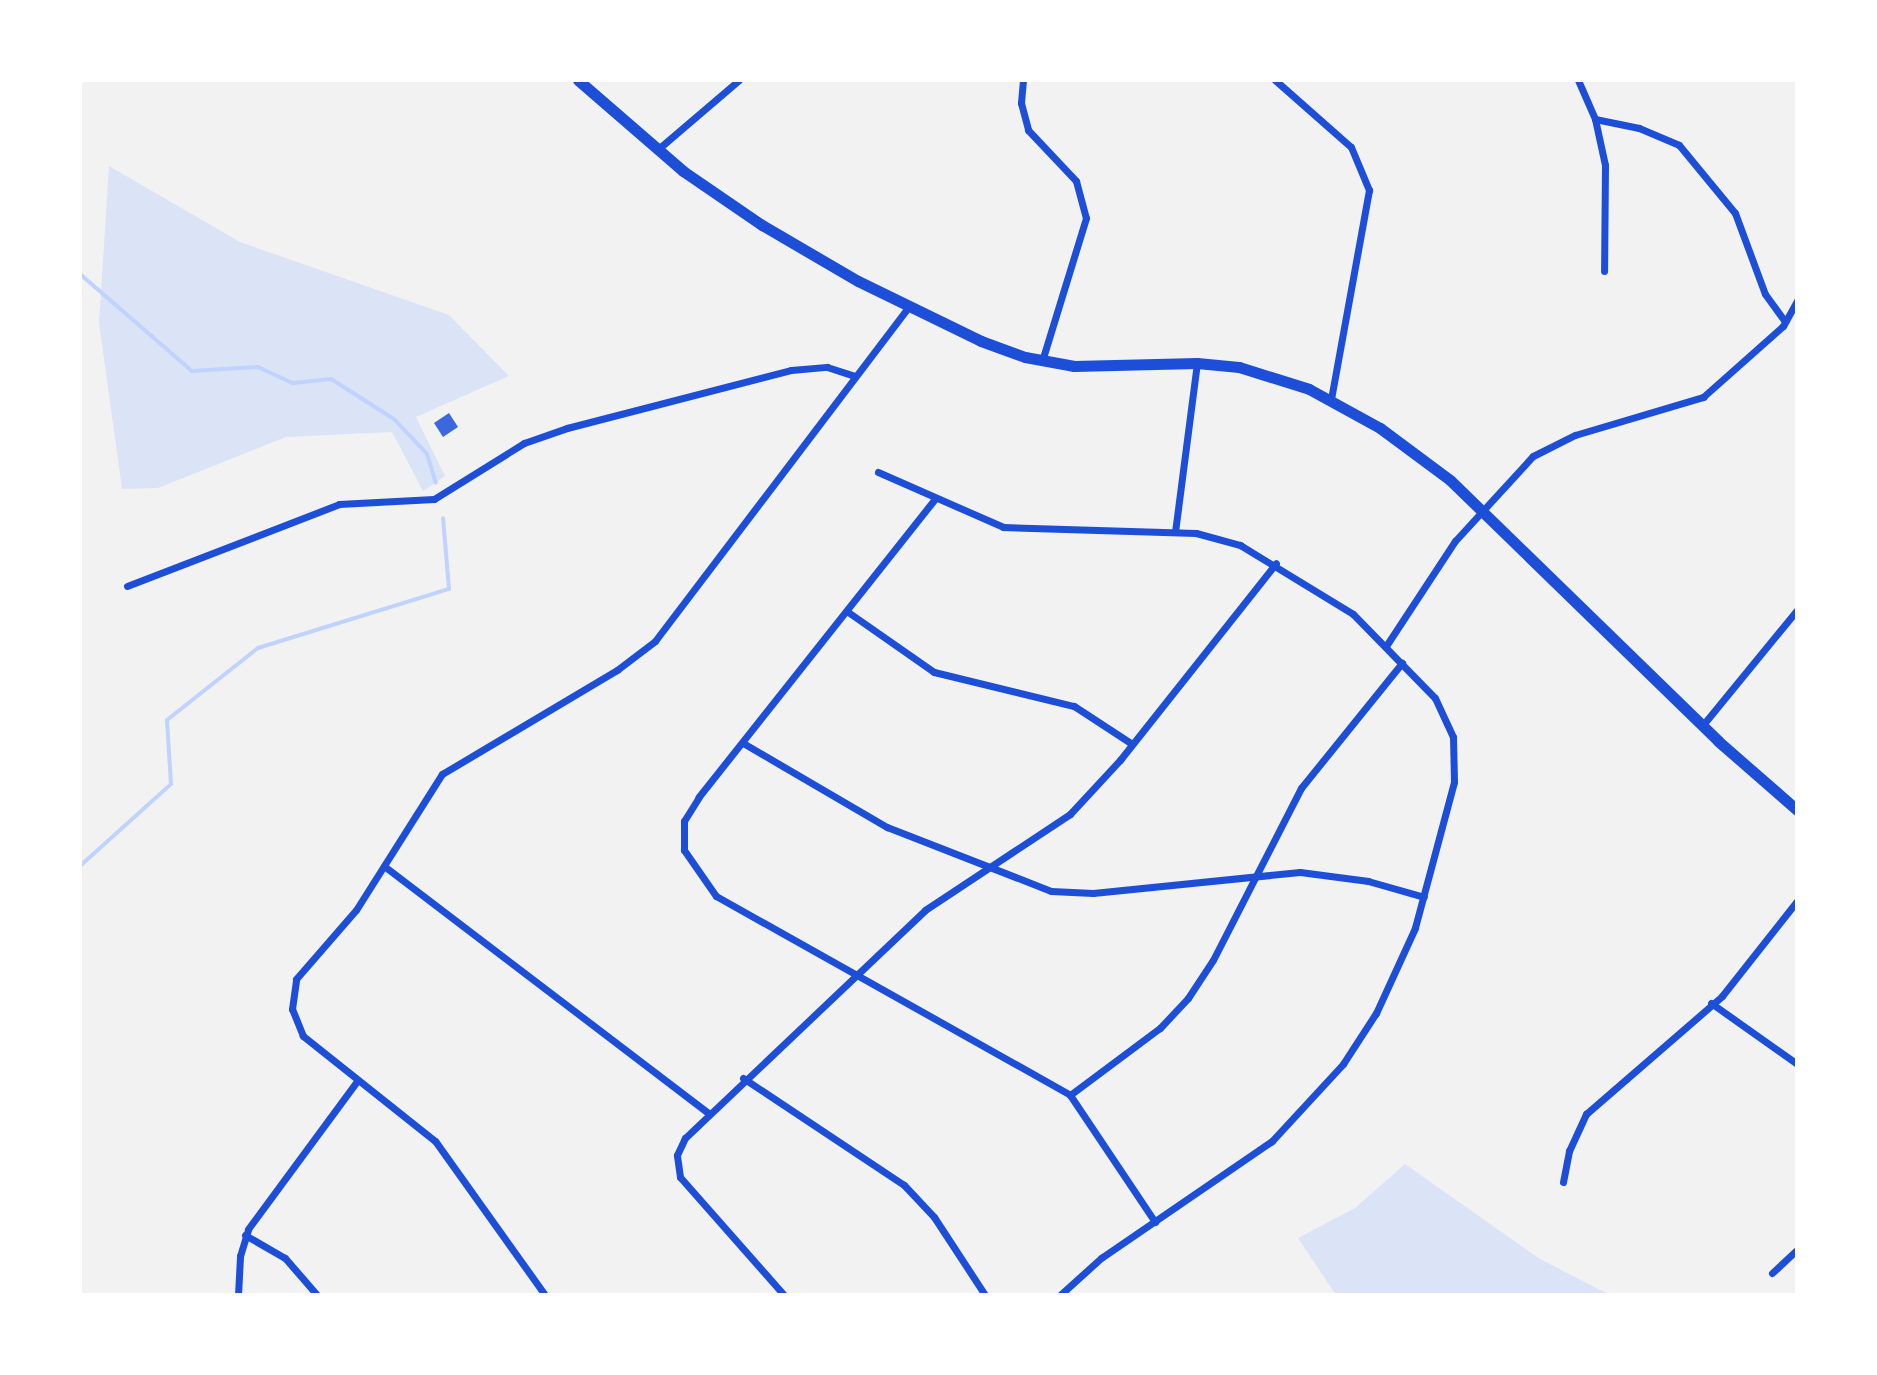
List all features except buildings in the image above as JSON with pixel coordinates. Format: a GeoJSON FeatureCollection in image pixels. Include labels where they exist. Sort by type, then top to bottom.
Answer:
{"type":"FeatureCollection","features":[{"type":"Feature","properties":{"kind":"main road"},"geometry":{"type":"LineString","coordinates":[[578,80],[657,150],[782,238],[981,341],[1042,361],[1091,366],[1197,363],[1269,375],[1331,400],[1415,452],[1483,511],[1702,726],[1797,810]]}},
{"type":"Feature","properties":{"kind":"street"},"geometry":{"type":"LineString","coordinates":[[657,150],[676,129],[739,80]]}},
{"type":"Feature","properties":{"kind":"street"},"geometry":{"type":"LineString","coordinates":[[1023,80],[1021,103],[1028,130],[1072,175],[1086,218],[1042,361]]}},
{"type":"Feature","properties":{"kind":"street"},"geometry":{"type":"LineString","coordinates":[[1275,80],[1351,147],[1369,190],[1331,400]]}},
{"type":"Feature","properties":{"kind":"street"},"geometry":{"type":"LineString","coordinates":[[1578,80],[1595,119],[1605,165],[1604,271]]}},
{"type":"Feature","properties":{"kind":"street"},"geometry":{"type":"LineString","coordinates":[[1595,119],[1639,128],[1679,145],[1735,213],[1765,294],[1785,322]]}},
{"type":"Feature","properties":{"kind":"street"},"geometry":{"type":"LineString","coordinates":[[1386,646],[1444,556],[1515,473],[1553,443],[1703,397],[1785,322],[1797,301]]}},
{"type":"Feature","properties":{"kind":"street"},"geometry":{"type":"LineString","coordinates":[[545,1295],[435,1141],[303,1036],[292,997],[302,969],[342,928],[448,768],[617,670],[655,641],[909,306]]}},
{"type":"Feature","properties":{"kind":"street"},"geometry":{"type":"LineString","coordinates":[[1175,532],[1197,363]]}},
{"type":"Feature","properties":{"kind":"street"},"geometry":{"type":"LineString","coordinates":[[127,586],[339,504],[434,499],[524,443],[567,428],[781,372],[827,367],[854,376]]}},
{"type":"Feature","properties":{"kind":"street"},"geometry":{"type":"LineString","coordinates":[[878,472],[934,500],[1016,529],[1175,532],[1221,538],[1276,563],[1341,604],[1386,646],[1443,709],[1455,748],[1454,782],[1424,897],[1376,1013],[1317,1097],[1256,1154],[1088,1268],[1060,1295]]}},
{"type":"Feature","properties":{"kind":"street"},"geometry":{"type":"LineString","coordinates":[[934,500],[687,814],[682,837],[688,861],[716,896],[1070,1095],[1155,1222]]}},
{"type":"Feature","properties":{"kind":"street"},"geometry":{"type":"LineString","coordinates":[[784,1295],[680,1177],[676,1162],[681,1145],[743,1078],[925,910],[1070,814],[1132,744],[1276,563]]}},
{"type":"Feature","properties":{"kind":"street"},"geometry":{"type":"LineString","coordinates":[[1702,726],[1797,610]]}},
{"type":"Feature","properties":{"kind":"street"},"geometry":{"type":"LineString","coordinates":[[848,612],[934,672],[968,684],[1066,703],[1132,744]]}},
{"type":"Feature","properties":{"kind":"street"},"geometry":{"type":"LineString","coordinates":[[1070,1095],[1180,1008],[1213,960],[1255,875],[1315,767],[1402,663]]}},
{"type":"Feature","properties":{"kind":"street"},"geometry":{"type":"LineString","coordinates":[[743,743],[887,827],[987,869],[1069,893],[1255,875],[1333,875],[1424,897]]}},
{"type":"Feature","properties":{"kind":"street"},"geometry":{"type":"LineString","coordinates":[[384,866],[708,1113]]}},
{"type":"Feature","properties":{"kind":"street"},"geometry":{"type":"LineString","coordinates":[[1563,1182],[1569,1151],[1586,1114],[1711,1003],[1797,901]]}},
{"type":"Feature","properties":{"kind":"street"},"geometry":{"type":"LineString","coordinates":[[1711,1003],[1797,1064]]}},
{"type":"Feature","properties":{"kind":"street"},"geometry":{"type":"LineString","coordinates":[[743,1078],[904,1185],[934,1217],[985,1295]]}},
{"type":"Feature","properties":{"kind":"street"},"geometry":{"type":"LineString","coordinates":[[238,1295],[245,1235],[357,1081]]}},
{"type":"Feature","properties":{"kind":"street"},"geometry":{"type":"LineString","coordinates":[[245,1235],[285,1258],[317,1295]]}},
{"type":"Feature","properties":{"kind":"street"},"geometry":{"type":"LineString","coordinates":[[1772,1273],[1797,1250]]}},
{"type":"Feature","properties":{"kind":"shaded area"},"geometry":{"type":"Polygon","coordinates":[[[109,166],[240,242],[449,315],[509,376],[416,417],[445,476],[423,491],[392,432],[286,437],[158,488],[122,489],[99,323],[109,166]]]}},
{"type":"Feature","properties":{"kind":"shaded area"},"geometry":{"type":"Polygon","coordinates":[[[1405,1164],[1540,1259],[1610,1295],[1336,1295],[1298,1238],[1355,1208],[1405,1164]]]}},
{"type":"Feature","properties":{"kind":"waterway"},"geometry":{"type":"LineString","coordinates":[[80,274],[192,371],[258,367],[293,383],[331,379],[394,419],[427,454],[436,483]]}},
{"type":"Feature","properties":{"kind":"waterway"},"geometry":{"type":"LineString","coordinates":[[80,866],[171,784],[167,720],[258,648],[449,589],[443,518]]}}]}
